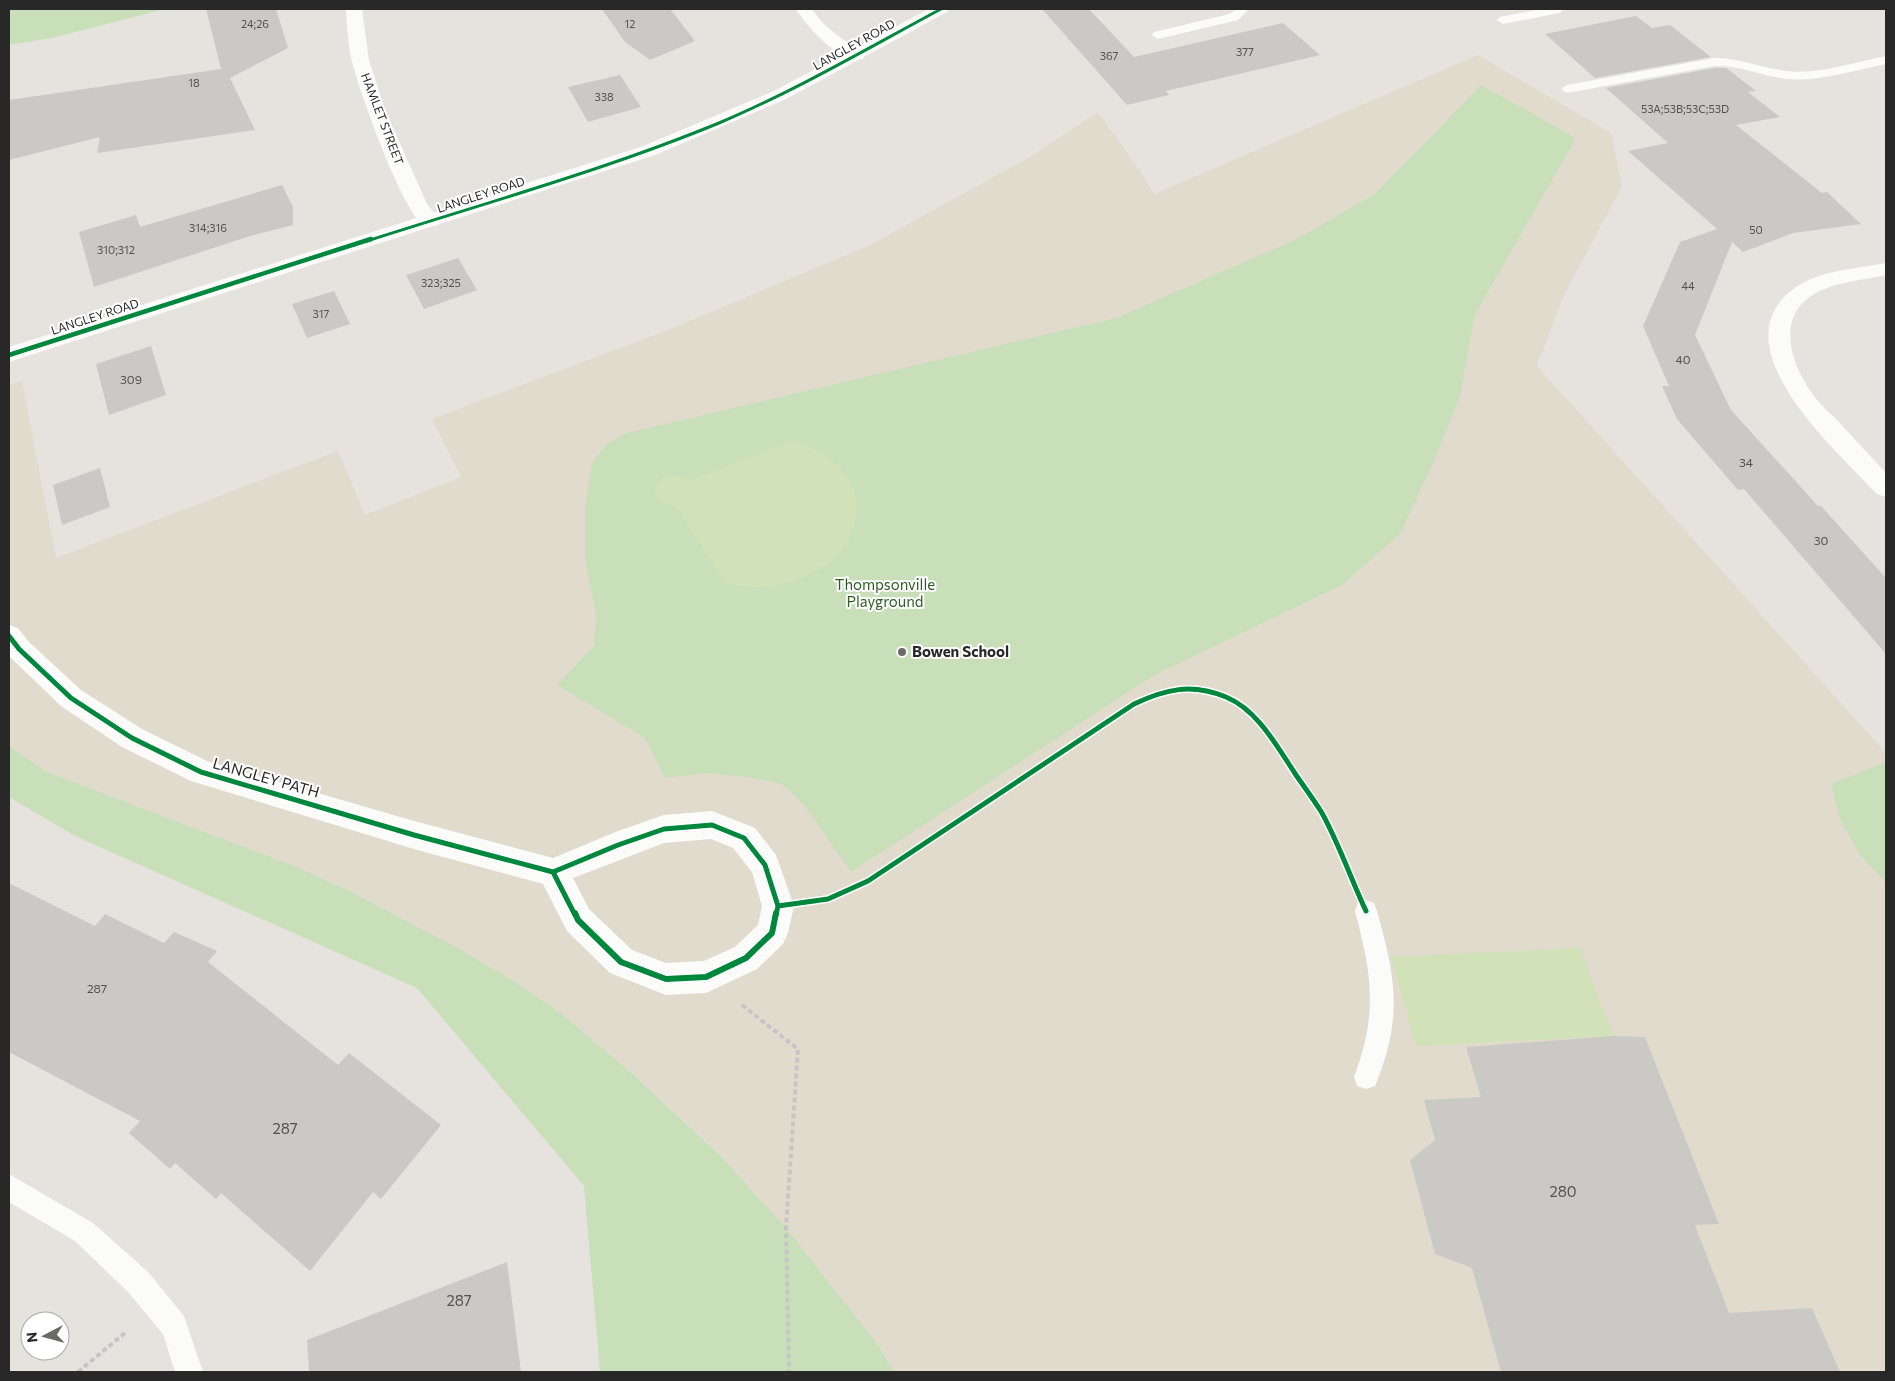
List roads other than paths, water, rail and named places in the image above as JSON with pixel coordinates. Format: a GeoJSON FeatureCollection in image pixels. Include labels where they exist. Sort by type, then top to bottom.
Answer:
{"type":"FeatureCollection","features":[{"type":"Feature","properties":{"kind":"street","name":"HAMLET STREET"},"geometry":{"type":"LineString","coordinates":[[354,9],[358,48],[368,86],[418,206],[431,221]]}},
{"type":"Feature","properties":{"kind":"street"},"geometry":{"type":"LineString","coordinates":[[804,9],[815,26],[834,42],[857,55]]}},
{"type":"Feature","properties":{"kind":"street","name":"LANGLEY ROAD"},"geometry":{"type":"LineString","coordinates":[[9,355],[608,165],[684,138],[780,95],[941,9]]}},
{"type":"Feature","properties":{"kind":"street"},"geometry":{"type":"LineString","coordinates":[[1886,269],[1837,278],[1803,291],[1784,310],[1780,322],[1779,336],[1784,367],[1804,400],[1886,488]]}},
{"type":"Feature","properties":{"kind":"street","name":"LANGLEY PATH"},"geometry":{"type":"LineString","coordinates":[[9,636],[18,649],[71,698],[132,738],[201,772],[414,835],[553,872]]}},
{"type":"Feature","properties":{"kind":"street"},"geometry":{"type":"LineString","coordinates":[[712,825],[744,838],[765,865],[778,906],[772,932],[746,958],[706,977],[666,979],[621,962],[578,920],[553,872],[618,845],[664,829],[712,825]]}},
{"type":"Feature","properties":{"kind":"lane"},"geometry":{"type":"LineString","coordinates":[[1158,35],[1234,17],[1244,9]]}},
{"type":"Feature","properties":{"kind":"lane"},"geometry":{"type":"LineString","coordinates":[[1503,20],[1559,9]]}},
{"type":"Feature","properties":{"kind":"lane"},"geometry":{"type":"LineString","coordinates":[[1567,89],[1714,62],[1738,62],[1776,72],[1798,75],[1886,60]]}},
{"type":"Feature","properties":{"kind":"lane"},"geometry":{"type":"LineString","coordinates":[[1366,911],[1383,984],[1383,1007],[1380,1035],[1366,1077]]}},
{"type":"Feature","properties":{"kind":"lane"},"geometry":{"type":"LineString","coordinates":[[9,1187],[84,1232],[138,1282],[174,1326],[189,1372]]}},
{"type":"Feature","properties":{"kind":"place","name":"Bowen School"},"geometry":{"type":"Point","coordinates":[902,652]}},
{"type":"Feature","properties":{"kind":"park label","name":"Thompsonville Playground"},"geometry":{"type":"Point","coordinates":[885,594]}}]}
